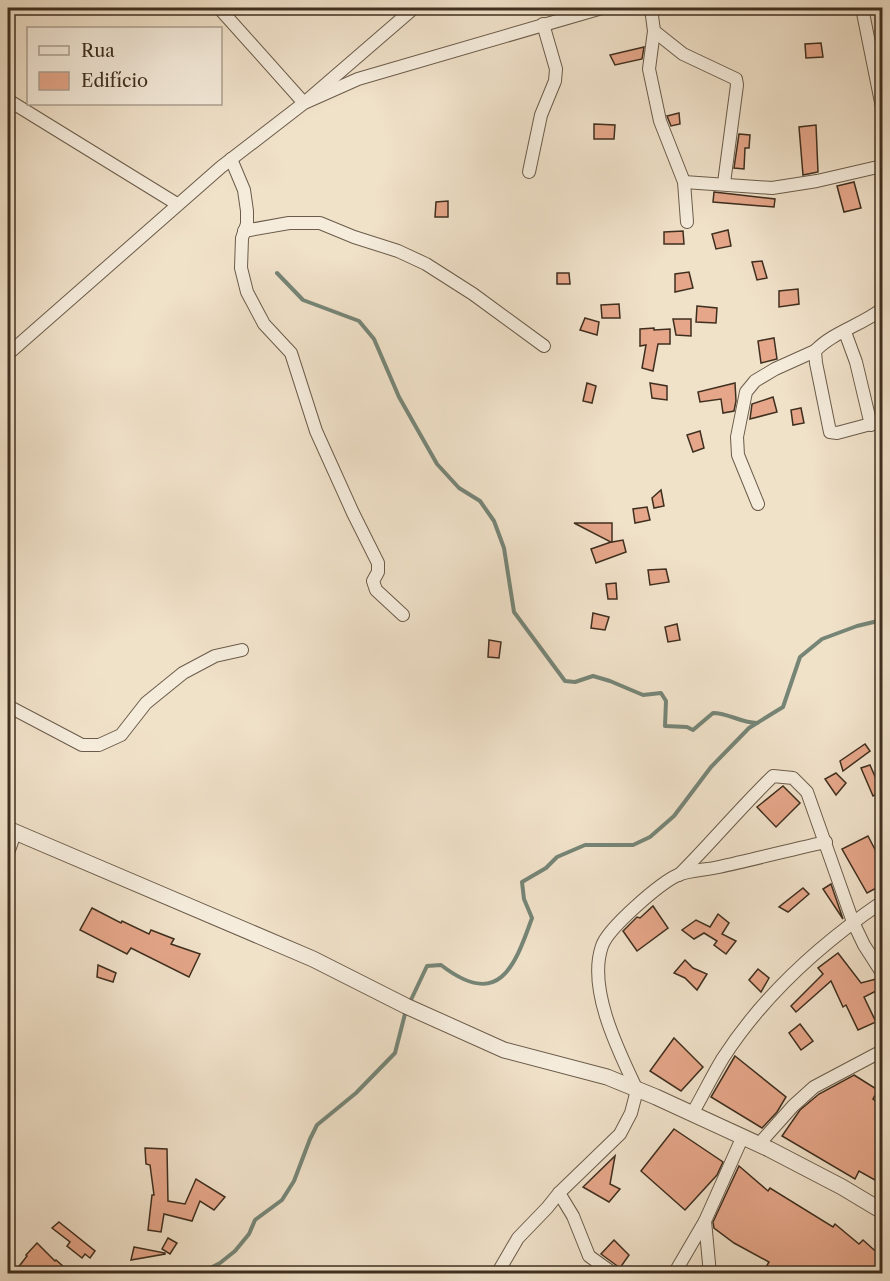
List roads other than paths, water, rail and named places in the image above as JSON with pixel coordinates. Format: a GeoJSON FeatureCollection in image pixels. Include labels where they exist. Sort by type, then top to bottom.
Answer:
{"type":"FeatureCollection","features":[{"type":"Feature","properties":{"kind":"street"},"geometry":{"type":"LineString","coordinates":[[219,8],[304,103]]}},
{"type":"Feature","properties":{"kind":"street"},"geometry":{"type":"LineString","coordinates":[[8,354],[177,204],[304,103],[414,8]]}},
{"type":"Feature","properties":{"kind":"street"},"geometry":{"type":"LineString","coordinates":[[304,103],[358,79],[602,8]]}},
{"type":"Feature","properties":{"kind":"street"},"geometry":{"type":"LineString","coordinates":[[651,8],[654,31],[649,69],[660,121],[684,182],[687,222]]}},
{"type":"Feature","properties":{"kind":"street"},"geometry":{"type":"LineString","coordinates":[[862,8],[882,107]]}},
{"type":"Feature","properties":{"kind":"street"},"geometry":{"type":"LineString","coordinates":[[529,172],[541,115],[555,81],[556,69],[543,24]]}},
{"type":"Feature","properties":{"kind":"street"},"geometry":{"type":"LineString","coordinates":[[654,31],[683,54],[736,79],[724,183]]}},
{"type":"Feature","properties":{"kind":"street"},"geometry":{"type":"LineString","coordinates":[[8,100],[177,204]]}},
{"type":"Feature","properties":{"kind":"street"},"geometry":{"type":"LineString","coordinates":[[231,159],[244,190],[247,211],[242,238],[241,268],[247,292],[264,324],[291,352],[316,431],[378,563],[378,572],[373,581],[376,590],[403,615]]}},
{"type":"Feature","properties":{"kind":"street"},"geometry":{"type":"LineString","coordinates":[[684,182],[772,188],[817,181],[882,166]]}},
{"type":"Feature","properties":{"kind":"street"},"geometry":{"type":"LineString","coordinates":[[244,231],[289,223],[320,223],[398,251],[426,264],[474,294],[544,346]]}},
{"type":"Feature","properties":{"kind":"street"},"geometry":{"type":"LineString","coordinates":[[758,504],[738,455],[736,437],[746,392],[755,381],[815,351],[831,338],[882,309]]}},
{"type":"Feature","properties":{"kind":"street"},"geometry":{"type":"LineString","coordinates":[[815,351],[817,373],[830,432],[837,433],[877,423],[845,332]]}},
{"type":"Feature","properties":{"kind":"street"},"geometry":{"type":"LineString","coordinates":[[8,706],[82,745],[99,745],[120,735],[146,703],[183,673],[215,656],[242,650]]}},
{"type":"Feature","properties":{"kind":"street"},"geometry":{"type":"LineString","coordinates":[[497,1274],[518,1238],[559,1193],[620,1134],[631,1113],[637,1090],[617,1049],[600,996],[599,965],[602,946],[611,930],[638,904],[678,876],[773,776],[793,778],[807,792],[853,922],[864,945],[882,973]]}},
{"type":"Feature","properties":{"kind":"street"},"geometry":{"type":"LineString","coordinates":[[8,853],[11,831],[313,959],[504,1050],[607,1077],[743,1136],[842,1187],[882,1211]]}},
{"type":"Feature","properties":{"kind":"street"},"geometry":{"type":"LineString","coordinates":[[678,876],[826,842]]}},
{"type":"Feature","properties":{"kind":"street"},"geometry":{"type":"LineString","coordinates":[[692,1114],[723,1059],[746,1026],[776,992],[828,943],[882,902]]}},
{"type":"Feature","properties":{"kind":"street"},"geometry":{"type":"LineString","coordinates":[[759,1144],[793,1106],[814,1087],[882,1051]]}},
{"type":"Feature","properties":{"kind":"street"},"geometry":{"type":"LineString","coordinates":[[674,1274],[705,1221],[743,1136]]}},
{"type":"Feature","properties":{"kind":"street"},"geometry":{"type":"LineString","coordinates":[[559,1193],[573,1216],[589,1256],[614,1274]]}},
{"type":"Feature","properties":{"kind":"street"},"geometry":{"type":"LineString","coordinates":[[705,1221],[710,1274]]}},
{"type":"Feature","properties":{"kind":"waterway"},"geometry":{"type":"LineString","coordinates":[[277,273],[303,300],[359,321],[374,339],[399,397],[437,464],[459,488],[480,501],[494,521],[504,548],[514,612],[565,681],[575,682],[593,676],[643,695],[661,693],[666,701],[665,726],[687,727],[693,730],[713,713],[757,723]]}},
{"type":"Feature","properties":{"kind":"waterway"},"geometry":{"type":"LineString","coordinates":[[409,1004],[427,966],[441,965],[461,978],[477,983],[490,983],[501,977],[518,953],[532,918],[524,899],[522,882],[546,868],[557,857],[585,845],[633,845],[650,837],[674,816],[711,767],[749,728],[783,707],[800,657],[822,639],[857,626],[882,620]]}},
{"type":"Feature","properties":{"kind":"waterway"},"geometry":{"type":"LineString","coordinates":[[199,1274],[220,1263],[235,1251],[249,1234],[255,1220],[282,1200],[294,1181],[317,1125],[356,1093],[395,1053],[406,1010]]}}]}
